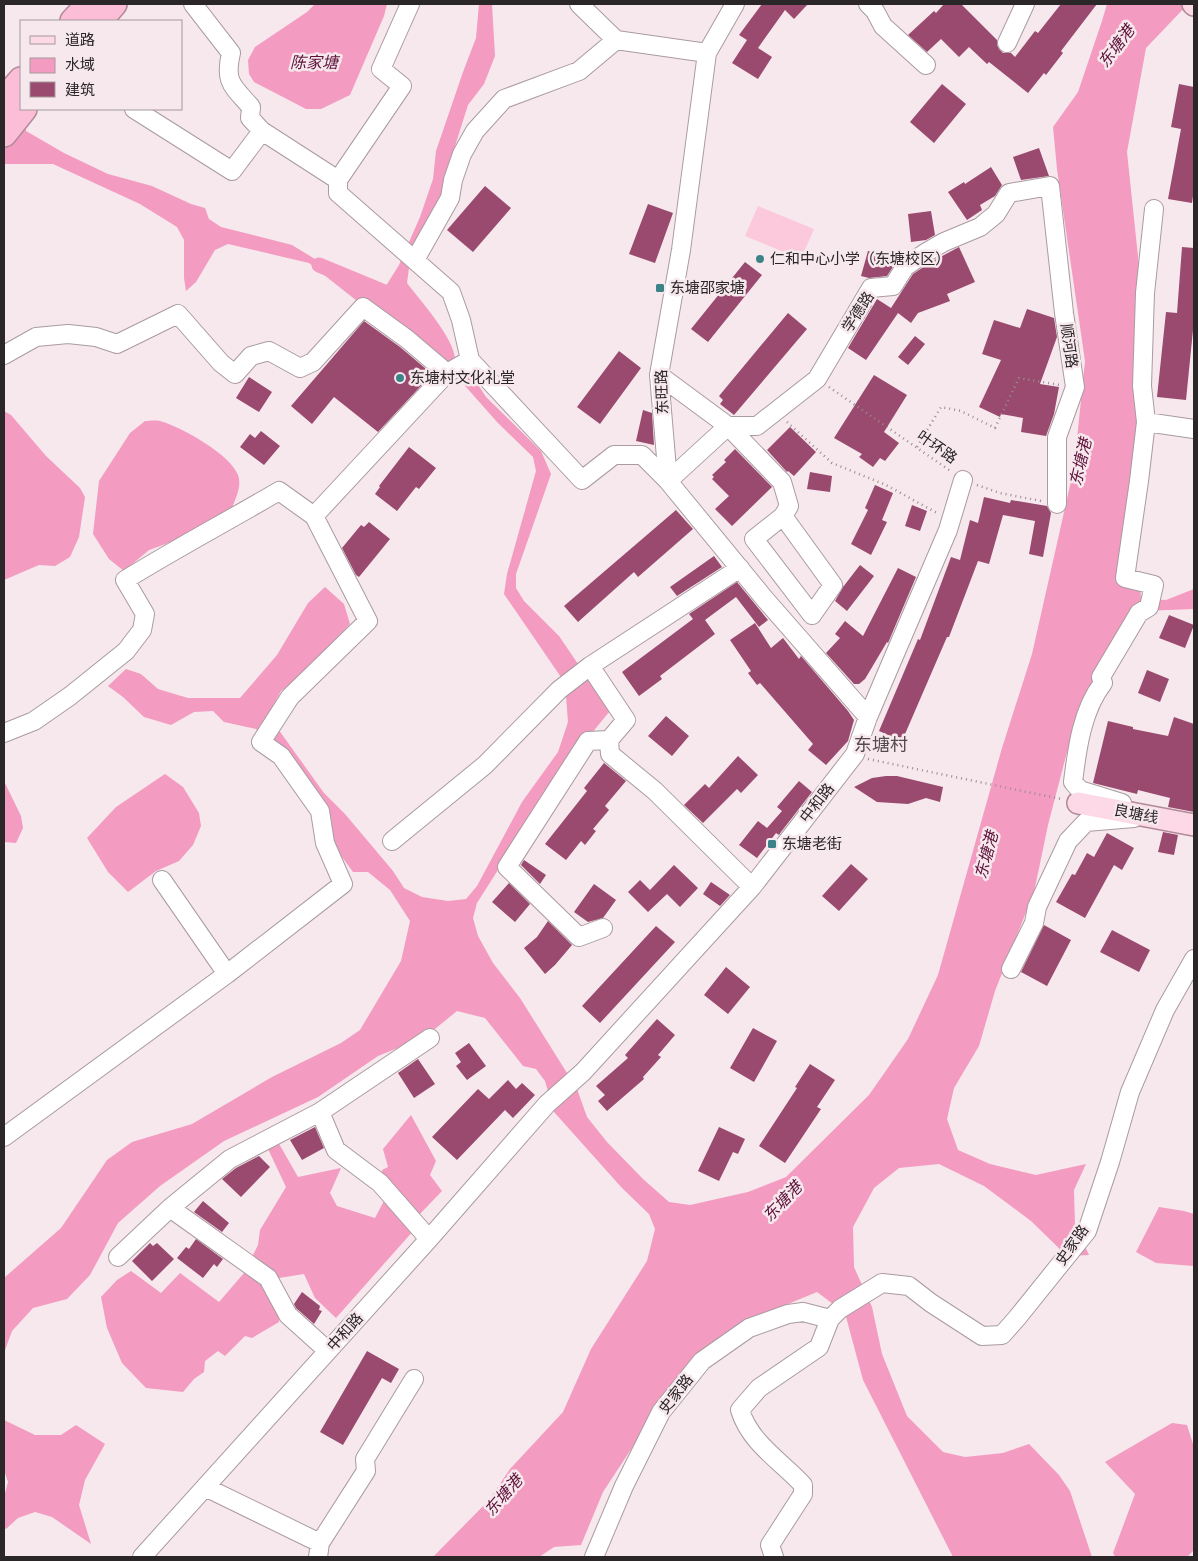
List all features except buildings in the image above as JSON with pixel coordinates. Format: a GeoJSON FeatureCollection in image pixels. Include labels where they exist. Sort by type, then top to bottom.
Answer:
{"type":"FeatureCollection","features":[{"type":"Feature","properties":{"kind":"highway"},"geometry":{"type":"LineString","coordinates":[[74,20],[88,4]]}},
{"type":"Feature","properties":{"kind":"highway"},"geometry":{"type":"LineString","coordinates":[[100,20],[114,4]]}},
{"type":"Feature","properties":{"kind":"highway"},"geometry":{"type":"LineString","coordinates":[[4,134],[20,84]]}},
{"type":"Feature","properties":{"kind":"main road","name":"良塘线"},"geometry":{"type":"LineString","coordinates":[[1078,803],[1194,825]]}},
{"type":"Feature","properties":{"kind":"street"},"geometry":{"type":"LineString","coordinates":[[193,4],[232,53],[228,66],[230,82],[251,107],[250,118],[262,131],[338,180]]}},
{"type":"Feature","properties":{"kind":"street"},"geometry":{"type":"LineString","coordinates":[[314,516],[458,367],[462,320],[451,292],[338,193],[338,180],[402,86],[381,69],[410,4]]}},
{"type":"Feature","properties":{"kind":"street"},"geometry":{"type":"LineString","coordinates":[[579,4],[616,40],[708,52]]}},
{"type":"Feature","properties":{"kind":"street","name":"东旺路"},"geometry":{"type":"LineString","coordinates":[[668,480],[660,375],[681,250],[708,52],[735,4]]}},
{"type":"Feature","properties":{"kind":"street"},"geometry":{"type":"LineString","coordinates":[[1007,43],[1025,4]]}},
{"type":"Feature","properties":{"kind":"street"},"geometry":{"type":"LineString","coordinates":[[876,6],[884,26],[926,65]]}},
{"type":"Feature","properties":{"kind":"street"},"geometry":{"type":"LineString","coordinates":[[415,260],[450,198],[453,180],[462,154],[475,131],[504,99],[579,71],[616,40]]}},
{"type":"Feature","properties":{"kind":"street"},"geometry":{"type":"LineString","coordinates":[[136,110],[232,171],[262,131]]}},
{"type":"Feature","properties":{"kind":"street","name":"学德路"},"geometry":{"type":"LineString","coordinates":[[728,426],[756,426],[816,379],[870,288],[893,286],[905,266],[944,242],[980,227],[996,214],[1009,193],[1050,186]]}},
{"type":"Feature","properties":{"kind":"street","name":"顺河路"},"geometry":{"type":"LineString","coordinates":[[1050,186],[1064,313],[1075,387],[1058,437],[1058,504]]}},
{"type":"Feature","properties":{"kind":"street"},"geometry":{"type":"LineString","coordinates":[[1144,816],[1122,803],[1080,790],[1074,782],[1080,735],[1094,694],[1103,683],[1101,677],[1139,612],[1149,607],[1154,585],[1125,578],[1146,422],[1142,386],[1145,293],[1154,209]]}},
{"type":"Feature","properties":{"kind":"street"},"geometry":{"type":"LineString","coordinates":[[4,355],[36,337],[68,334],[96,337],[117,344],[178,314],[221,363],[235,374],[251,356],[269,351],[300,368],[313,362],[363,308],[406,338],[458,367],[582,480],[614,455],[642,455],[668,480],[764,598],[868,717]]}},
{"type":"Feature","properties":{"kind":"street"},"geometry":{"type":"LineString","coordinates":[[660,375],[728,426],[782,482],[788,506],[783,516],[754,540],[812,615],[833,585],[783,516]]}},
{"type":"Feature","properties":{"kind":"street"},"geometry":{"type":"LineString","coordinates":[[1146,422],[1194,429]]}},
{"type":"Feature","properties":{"kind":"street"},"geometry":{"type":"LineString","coordinates":[[668,480],[728,426]]}},
{"type":"Feature","properties":{"kind":"street","name":"中和路"},"geometry":{"type":"LineString","coordinates":[[142,1557],[547,1104],[583,1072],[752,887],[855,754],[868,717],[951,521],[963,480]]}},
{"type":"Feature","properties":{"kind":"street"},"geometry":{"type":"LineString","coordinates":[[4,733],[34,721],[70,696],[126,651],[142,630],[145,614],[125,580],[165,555],[208,533],[279,491],[314,516],[368,621],[290,697],[261,742],[281,756],[320,811],[326,843],[342,884],[227,974],[4,1137]]}},
{"type":"Feature","properties":{"kind":"street"},"geometry":{"type":"LineString","coordinates":[[392,841],[485,765],[559,690],[590,666],[740,568]]}},
{"type":"Feature","properties":{"kind":"street"},"geometry":{"type":"LineString","coordinates":[[764,598],[786,581]]}},
{"type":"Feature","properties":{"kind":"street"},"geometry":{"type":"LineString","coordinates":[[590,666],[626,720],[609,740],[610,754],[655,791],[752,887]]}},
{"type":"Feature","properties":{"kind":"street"},"geometry":{"type":"LineString","coordinates":[[603,928],[579,937],[507,868],[588,741],[609,740]]}},
{"type":"Feature","properties":{"kind":"street"},"geometry":{"type":"LineString","coordinates":[[1011,969],[1034,923],[1037,907],[1068,841],[1086,822],[1144,816]]}},
{"type":"Feature","properties":{"kind":"street"},"geometry":{"type":"LineString","coordinates":[[162,880],[227,974]]}},
{"type":"Feature","properties":{"kind":"street","name":"史家路"},"geometry":{"type":"LineString","coordinates":[[594,1557],[624,1486],[661,1412],[702,1361],[749,1328],[788,1314],[803,1312],[830,1318],[840,1309],[882,1283],[909,1286],[931,1303],[982,1336],[1002,1335],[1018,1318],[1086,1231],[1110,1162],[1130,1092],[1165,1010],[1194,959]]}},
{"type":"Feature","properties":{"kind":"street"},"geometry":{"type":"LineString","coordinates":[[118,1257],[170,1208],[230,1159],[320,1112],[430,1038]]}},
{"type":"Feature","properties":{"kind":"street"},"geometry":{"type":"LineString","coordinates":[[320,1112],[336,1150],[380,1183],[429,1238]]}},
{"type":"Feature","properties":{"kind":"street"},"geometry":{"type":"LineString","coordinates":[[170,1208],[268,1278],[288,1315],[328,1351]]}},
{"type":"Feature","properties":{"kind":"street"},"geometry":{"type":"LineString","coordinates":[[774,1557],[770,1545],[803,1494],[803,1485],[761,1446],[740,1410],[759,1388],[819,1347],[830,1318]]}},
{"type":"Feature","properties":{"kind":"street"},"geometry":{"type":"LineString","coordinates":[[205,1487],[319,1550],[366,1471],[365,1459],[414,1379]]}},
{"type":"Feature","properties":{"kind":"path"},"geometry":{"type":"LineString","coordinates":[[916,447],[941,407],[962,411],[995,428],[1019,378],[1075,387]]}},
{"type":"Feature","properties":{"kind":"path","name":"叶环路"},"geometry":{"type":"LineString","coordinates":[[816,379],[963,480],[1000,493],[1058,504]]}},
{"type":"Feature","properties":{"kind":"path"},"geometry":{"type":"LineString","coordinates":[[775,411],[832,463],[886,485],[951,521]]}},
{"type":"Feature","properties":{"kind":"path"},"geometry":{"type":"LineString","coordinates":[[855,754],[869,759],[985,785],[1078,803]]}},
{"type":"Feature","properties":{"kind":"shaded area"},"geometry":{"type":"Polygon","coordinates":[[[758,206],[814,229],[801,259],[745,236],[758,206]]]}},
{"type":"Feature","properties":{"kind":"water","name":"陈家塘"},"geometry":{"type":"Polygon","coordinates":[[[315,4],[387,4],[384,16],[350,95],[321,109],[306,109],[254,82],[249,74],[248,60],[255,47],[307,12],[315,4]]]}},
{"type":"Feature","properties":{"kind":"water","name":"东塘港"},"geometry":{"type":"Polygon","coordinates":[[[479,4],[492,4],[495,56],[484,84],[468,105],[449,165],[446,188],[410,260],[407,283],[442,330],[453,349],[455,358],[469,371],[486,397],[541,451],[551,474],[516,574],[516,588],[524,601],[559,636],[610,711],[591,734],[540,805],[477,903],[473,918],[478,936],[493,963],[520,998],[577,1089],[587,1117],[607,1142],[643,1179],[669,1202],[690,1205],[748,1192],[786,1177],[869,1095],[908,1039],[938,975],[1002,748],[1032,654],[1074,468],[1085,361],[1057,169],[1053,127],[1078,92],[1107,4],[1188,4],[1146,48],[1127,152],[1149,361],[1129,553],[1140,585],[1141,599],[1166,600],[1194,589],[1194,609],[1142,611],[1096,682],[1067,752],[1048,825],[1034,892],[995,991],[979,1046],[954,1088],[947,1119],[958,1150],[990,1164],[1036,1175],[1086,1164],[1074,1190],[1075,1226],[1089,1255],[1067,1256],[1031,1221],[984,1186],[939,1164],[899,1168],[874,1188],[853,1227],[854,1267],[872,1307],[882,1354],[907,1416],[943,1452],[965,1457],[1003,1453],[1029,1444],[1059,1475],[1070,1491],[1092,1557],[953,1557],[863,1380],[845,1313],[817,1292],[737,1325],[685,1367],[603,1492],[581,1545],[554,1547],[539,1557],[433,1557],[489,1500],[510,1469],[563,1412],[591,1349],[647,1261],[655,1229],[649,1214],[622,1188],[554,1112],[545,1081],[536,1069],[523,1066],[485,1018],[457,1011],[425,1037],[378,1056],[318,1097],[224,1141],[160,1186],[118,1223],[90,1275],[67,1299],[33,1308],[12,1331],[4,1353],[4,1278],[61,1228],[107,1160],[132,1142],[192,1124],[272,1077],[341,1043],[360,1030],[401,961],[410,921],[390,890],[368,872],[353,872],[334,846],[331,817],[256,729],[224,722],[213,711],[194,712],[171,725],[144,717],[108,686],[126,669],[141,674],[158,689],[188,698],[240,698],[277,655],[308,603],[325,587],[344,604],[350,624],[304,672],[281,691],[268,715],[324,793],[345,814],[393,871],[404,888],[422,897],[448,901],[466,899],[477,886],[522,802],[558,752],[568,722],[565,683],[504,594],[507,574],[536,471],[533,457],[497,422],[459,379],[447,362],[407,330],[361,298],[357,301],[309,263],[228,244],[215,250],[196,282],[186,291],[184,240],[177,227],[140,204],[53,164],[4,164],[4,104],[23,120],[26,131],[64,153],[108,174],[152,186],[191,204],[205,208],[209,219],[221,227],[292,245],[359,286],[376,292],[384,289],[399,265],[420,217],[433,179],[436,151],[476,38],[479,4]]]}},
{"type":"Feature","properties":{"kind":"water"},"geometry":{"type":"Polygon","coordinates":[[[4,411],[11,415],[46,456],[80,488],[85,497],[79,537],[70,557],[55,566],[39,565],[4,580],[4,411]]]}},
{"type":"Feature","properties":{"kind":"water"},"geometry":{"type":"Polygon","coordinates":[[[145,421],[158,421],[169,424],[192,435],[216,450],[226,459],[238,475],[239,487],[232,508],[174,541],[149,550],[124,571],[109,559],[93,534],[99,481],[130,433],[145,421]]]}},
{"type":"Feature","properties":{"kind":"water"},"geometry":{"type":"Polygon","coordinates":[[[165,774],[183,787],[199,813],[201,826],[193,845],[179,861],[156,871],[128,892],[108,872],[87,838],[116,807],[165,774]]]}},
{"type":"Feature","properties":{"kind":"water"},"geometry":{"type":"Polygon","coordinates":[[[4,781],[21,816],[23,828],[16,843],[4,842],[4,781]]]}},
{"type":"Feature","properties":{"kind":"water"},"geometry":{"type":"Polygon","coordinates":[[[411,1115],[436,1161],[430,1175],[442,1191],[418,1216],[382,1174],[382,1170],[388,1167],[383,1149],[411,1115]]]}},
{"type":"Feature","properties":{"kind":"water"},"geometry":{"type":"Polygon","coordinates":[[[278,1142],[298,1177],[341,1168],[330,1193],[337,1206],[375,1218],[386,1197],[414,1230],[336,1318],[315,1298],[304,1274],[279,1278],[252,1257],[258,1245],[260,1230],[286,1187],[268,1149],[278,1142]]]}},
{"type":"Feature","properties":{"kind":"water"},"geometry":{"type":"Polygon","coordinates":[[[1159,1207],[1194,1214],[1194,1266],[1156,1263],[1136,1252],[1159,1207]]]}},
{"type":"Feature","properties":{"kind":"water"},"geometry":{"type":"Polygon","coordinates":[[[131,1271],[161,1293],[180,1273],[219,1302],[244,1273],[269,1288],[280,1306],[279,1322],[252,1338],[245,1336],[225,1356],[218,1351],[205,1361],[204,1372],[194,1379],[183,1392],[146,1388],[122,1363],[107,1328],[101,1297],[117,1280],[131,1271]]]}},
{"type":"Feature","properties":{"kind":"water"},"geometry":{"type":"Polygon","coordinates":[[[4,1420],[35,1435],[61,1435],[76,1425],[105,1444],[85,1480],[79,1505],[91,1544],[52,1517],[35,1512],[18,1518],[6,1529],[4,1527],[4,1497],[8,1482],[4,1470],[4,1420]]]}},
{"type":"Feature","properties":{"kind":"water"},"geometry":{"type":"Polygon","coordinates":[[[1172,1423],[1187,1425],[1194,1447],[1194,1550],[1187,1557],[1115,1557],[1113,1553],[1135,1494],[1105,1462],[1172,1423]]]}},
{"type":"Feature","properties":{"kind":"waterway"},"geometry":{"type":"LineString","coordinates":[[319,265],[399,298]]}},
{"type":"Feature","properties":{"kind":"place","name":"仁和中心小学（东塘校区）"},"geometry":{"type":"Point","coordinates":[760,259]}},
{"type":"Feature","properties":{"kind":"place","name":"东塘邵家塘"},"geometry":{"type":"Point","coordinates":[660,288]}},
{"type":"Feature","properties":{"kind":"place","name":"东塘村文化礼堂"},"geometry":{"type":"Point","coordinates":[400,378]}},
{"type":"Feature","properties":{"kind":"place","name":"东塘老街"},"geometry":{"type":"Point","coordinates":[772,844]}},
{"type":"Feature","properties":{"kind":"district","name":"东塘村"},"geometry":{"type":"Point","coordinates":[881,745]}}]}
